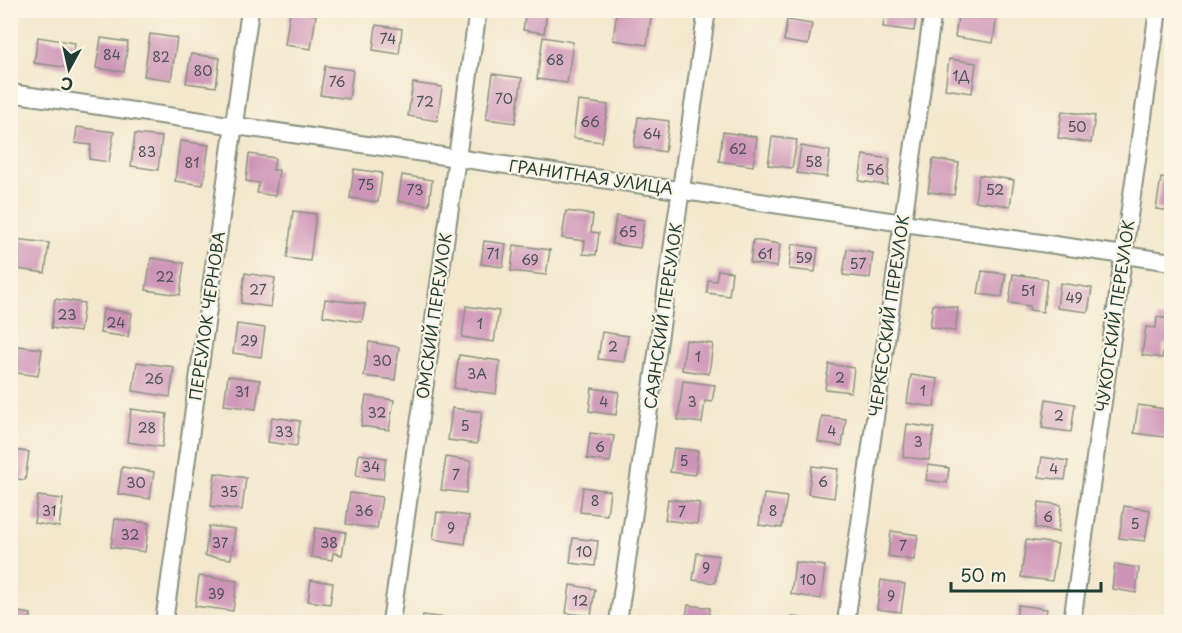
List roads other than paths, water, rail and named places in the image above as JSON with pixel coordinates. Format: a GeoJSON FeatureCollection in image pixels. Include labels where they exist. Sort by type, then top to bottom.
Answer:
{"type":"FeatureCollection","features":[{"type":"Feature","properties":{"kind":"street","name":"ПЕРЕУЛОК ЧЕРНОВА"},"geometry":{"type":"LineString","coordinates":[[164,622],[250,10]]}},
{"type":"Feature","properties":{"kind":"street","name":"ОМСКИЙ ПЕРЕУЛОК"},"geometry":{"type":"LineString","coordinates":[[391,622],[478,10]]}},
{"type":"Feature","properties":{"kind":"street","name":"САЯНСКИЙ ПЕРЕУЛОК"},"geometry":{"type":"LineString","coordinates":[[618,622],[707,10]]}},
{"type":"Feature","properties":{"kind":"street","name":"ЧЕРКЕССКИЙ ПЕРЕУЛОК"},"geometry":{"type":"LineString","coordinates":[[846,622],[933,10]]}},
{"type":"Feature","properties":{"kind":"street","name":"ЧУКОТСКИЙ ПЕРЕУЛОК"},"geometry":{"type":"LineString","coordinates":[[1072,622],[1158,10]]}},
{"type":"Feature","properties":{"kind":"street","name":"ГРАНИТНАЯ УЛИЦА"},"geometry":{"type":"LineString","coordinates":[[10,93],[1172,262]]}}]}
